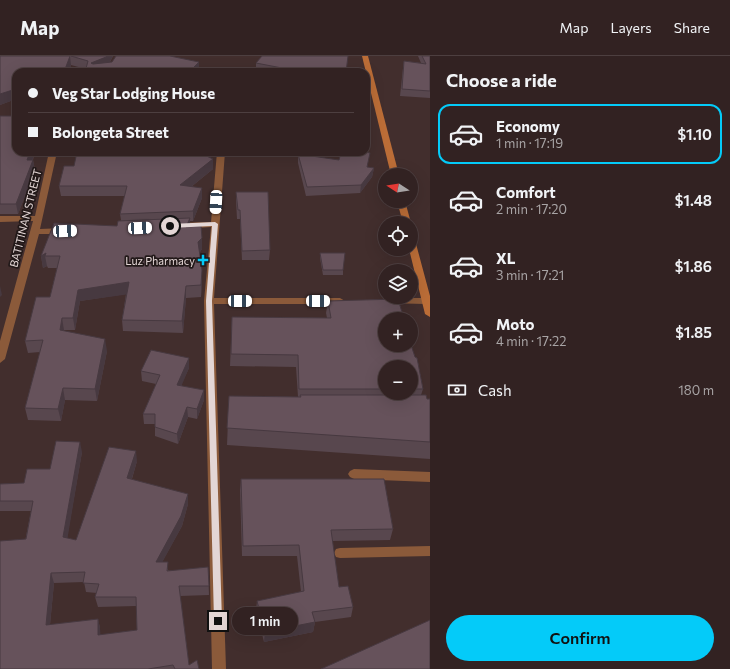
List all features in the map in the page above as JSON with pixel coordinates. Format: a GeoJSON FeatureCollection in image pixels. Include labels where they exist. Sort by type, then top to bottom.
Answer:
{"type":"FeatureCollection","features":[{"type":"Feature","properties":{"kind":"street"},"geometry":{"type":"LineString","coordinates":[[365,56],[368,68]]}},
{"type":"Feature","properties":{"kind":"street"},"geometry":{"type":"LineString","coordinates":[[370,76],[393,168]]}},
{"type":"Feature","properties":{"kind":"street","name":"BATITINAN STREET"},"geometry":{"type":"LineString","coordinates":[[0,359],[35,232],[52,156]]}},
{"type":"Feature","properties":{"kind":"street"},"geometry":{"type":"LineString","coordinates":[[219,669],[209,301],[221,156]]}},
{"type":"Feature","properties":{"kind":"street"},"geometry":{"type":"LineString","coordinates":[[0,219],[38,218]]}},
{"type":"Feature","properties":{"kind":"street"},"geometry":{"type":"LineString","coordinates":[[168,226],[215,224]]}},
{"type":"Feature","properties":{"kind":"street"},"geometry":{"type":"LineString","coordinates":[[35,232],[74,231]]}},
{"type":"Feature","properties":{"kind":"street"},"geometry":{"type":"LineString","coordinates":[[415,256],[430,314]]}},
{"type":"Feature","properties":{"kind":"street"},"geometry":{"type":"LineString","coordinates":[[418,300],[426,300]]}},
{"type":"Feature","properties":{"kind":"street"},"geometry":{"type":"LineString","coordinates":[[209,301],[349,301]]}},
{"type":"Feature","properties":{"kind":"street"},"geometry":{"type":"LineString","coordinates":[[354,474],[430,477]]}},
{"type":"Feature","properties":{"kind":"street"},"geometry":{"type":"LineString","coordinates":[[340,553],[430,551]]}},
{"type":"Feature","properties":{"kind":"building"},"geometry":{"type":"Polygon","coordinates":[[[0,56],[70,56],[66,68],[12,68],[12,90],[0,94],[0,56]]]}},
{"type":"Feature","properties":{"kind":"building"},"geometry":{"type":"Polygon","coordinates":[[[71,56],[107,56],[91,63],[93,64],[112,62],[116,56],[170,56],[199,62],[193,68],[86,68],[88,61],[71,56]]]}},
{"type":"Feature","properties":{"kind":"building"},"geometry":{"type":"Polygon","coordinates":[[[262,56],[348,56],[346,68],[282,68],[256,63],[262,56]]]}},
{"type":"Feature","properties":{"kind":"building"},"geometry":{"type":"Polygon","coordinates":[[[422,56],[430,56],[430,91],[402,89],[404,61],[426,64],[422,56]]]}},
{"type":"Feature","properties":{"kind":"building"},"geometry":{"type":"Polygon","coordinates":[[[0,116],[12,116],[12,156],[28,156],[27,160],[33,160],[16,204],[0,204],[0,116]]]}},
{"type":"Feature","properties":{"kind":"building"},"geometry":{"type":"Polygon","coordinates":[[[76,156],[207,156],[213,159],[180,185],[202,188],[193,211],[120,214],[127,186],[59,186],[64,166],[74,166],[76,156]]]}},
{"type":"Feature","properties":{"kind":"building"},"geometry":{"type":"Polygon","coordinates":[[[299,156],[312,156],[339,160],[340,156],[369,156],[367,167],[374,168],[361,185],[307,187],[299,156]]]}},
{"type":"Feature","properties":{"kind":"building"},"geometry":{"type":"Polygon","coordinates":[[[236,192],[268,192],[270,250],[242,251],[240,210],[238,210],[236,192]]]}},
{"type":"Feature","properties":{"kind":"building"},"geometry":{"type":"Polygon","coordinates":[[[190,218],[186,227],[201,226],[202,238],[198,242],[202,270],[201,285],[186,286],[182,321],[122,320],[129,282],[78,290],[73,318],[62,318],[60,330],[105,339],[95,389],[63,388],[58,409],[25,408],[43,340],[25,341],[36,297],[50,297],[60,256],[45,256],[46,253],[41,256],[54,223],[117,226],[118,221],[190,218]]]}},
{"type":"Feature","properties":{"kind":"building"},"geometry":{"type":"Polygon","coordinates":[[[320,253],[345,253],[343,270],[323,270],[320,253]]]}},
{"type":"Feature","properties":{"kind":"building"},"geometry":{"type":"Polygon","coordinates":[[[378,300],[378,304],[400,304],[402,312],[378,312],[378,352],[413,352],[417,360],[378,360],[378,389],[299,389],[298,355],[231,354],[232,317],[331,318],[328,301],[378,300]]]}},
{"type":"Feature","properties":{"kind":"building"},"geometry":{"type":"Polygon","coordinates":[[[151,350],[189,358],[177,385],[204,390],[197,409],[187,407],[177,434],[155,427],[155,414],[143,414],[160,375],[141,371],[151,350]]]}},
{"type":"Feature","properties":{"kind":"building"},"geometry":{"type":"Polygon","coordinates":[[[418,363],[423,389],[418,389],[418,363]]]}},
{"type":"Feature","properties":{"kind":"building"},"geometry":{"type":"Polygon","coordinates":[[[300,395],[378,395],[378,400],[418,400],[418,395],[426,395],[427,399],[430,399],[430,442],[227,428],[229,396],[301,397],[300,395]]]}},
{"type":"Feature","properties":{"kind":"building"},"geometry":{"type":"Polygon","coordinates":[[[56,441],[80,442],[63,537],[76,540],[109,447],[136,451],[127,478],[188,494],[181,516],[156,562],[168,562],[167,571],[208,567],[209,586],[179,586],[189,665],[197,660],[199,669],[175,669],[173,665],[148,669],[0,669],[0,541],[26,539],[33,501],[0,501],[0,484],[24,483],[27,469],[50,469],[56,441]],[[85,572],[51,573],[46,625],[98,619],[98,635],[137,630],[136,597],[95,597],[99,584],[83,583],[85,572]]]}},
{"type":"Feature","properties":{"kind":"building"},"geometry":{"type":"Polygon","coordinates":[[[241,479],[384,479],[393,529],[331,530],[339,587],[348,586],[353,607],[312,612],[315,622],[265,632],[257,601],[304,591],[299,545],[243,546],[241,479]]]}},
{"type":"Feature","properties":{"kind":"building"},"geometry":{"type":"Polygon","coordinates":[[[430,620],[430,669],[321,669],[430,620]]]}},
{"type":"Feature","properties":{"kind":"place","name":"Luz Pharmacy"},"geometry":{"type":"Point","coordinates":[203,260]}},
{"type":"Feature","properties":{"kind":"route"},"geometry":{"type":"LineString","coordinates":[[170,226],[215,224],[209,301],[218,621]]}}]}
